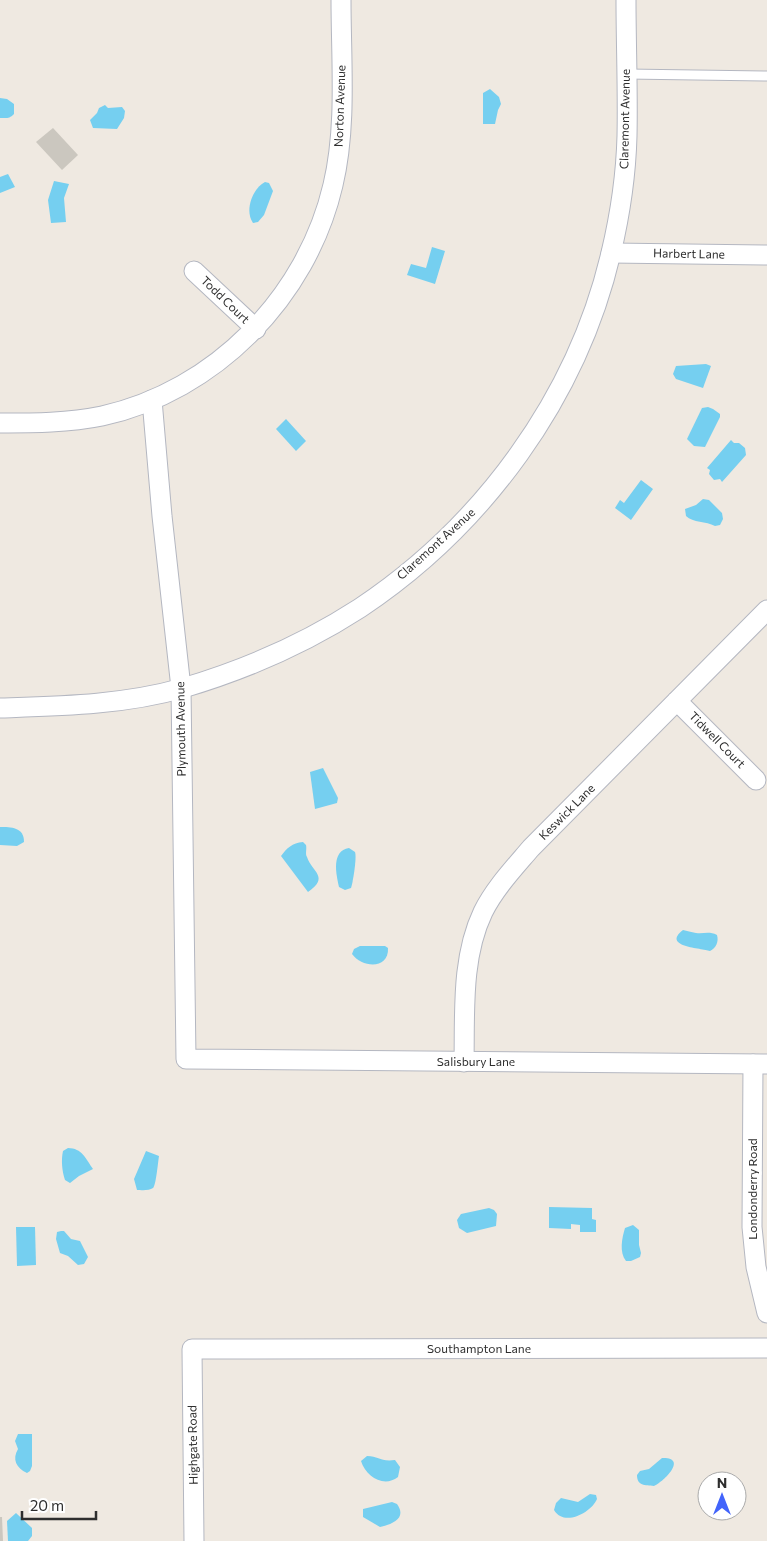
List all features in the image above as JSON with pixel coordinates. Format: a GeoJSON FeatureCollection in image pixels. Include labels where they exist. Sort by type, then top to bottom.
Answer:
{"type":"FeatureCollection","features":[{"type":"Feature","properties":{"kind":"street","name":"Norton Avenue"},"geometry":{"type":"LineString","coordinates":[[0,423],[61,422],[103,416],[152,400],[187,382],[232,351],[256,330],[289,287],[308,255],[325,215],[334,184],[341,137],[341,0]]}},
{"type":"Feature","properties":{"kind":"street","name":"Claremont Avenue"},"geometry":{"type":"LineString","coordinates":[[0,708],[73,706],[136,698],[181,688],[247,666],[304,640],[360,608],[410,570],[460,526],[497,484],[527,444],[563,382],[581,345],[602,288],[622,199],[626,146],[626,0]]}},
{"type":"Feature","properties":{"kind":"street","name":"Harbert Lane"},"geometry":{"type":"LineString","coordinates":[[611,253],[767,255]]}},
{"type":"Feature","properties":{"kind":"street","name":"Todd Court"},"geometry":{"type":"LineString","coordinates":[[194,271],[256,330]]}},
{"type":"Feature","properties":{"kind":"street","name":"Plymouth Avenue"},"geometry":{"type":"LineString","coordinates":[[152,400],[162,516],[181,688],[186,1059]]}},
{"type":"Feature","properties":{"kind":"street","name":"Keswick Lane"},"geometry":{"type":"LineString","coordinates":[[464,1062],[467,971],[471,946],[483,912],[501,882],[531,848],[767,610]]}},
{"type":"Feature","properties":{"kind":"street","name":"Tidwell Court"},"geometry":{"type":"LineString","coordinates":[[677,701],[756,780]]}},
{"type":"Feature","properties":{"kind":"street","name":"Salisbury Lane"},"geometry":{"type":"LineString","coordinates":[[186,1059],[760,1064]]}},
{"type":"Feature","properties":{"kind":"street","name":"Londonderry Road"},"geometry":{"type":"LineString","coordinates":[[760,1064],[752,1227],[756,1267],[767,1312]]}},
{"type":"Feature","properties":{"kind":"street","name":"Southampton Lane"},"geometry":{"type":"LineString","coordinates":[[192,1349],[767,1348]]}},
{"type":"Feature","properties":{"kind":"street","name":"Highgate Road"},"geometry":{"type":"LineString","coordinates":[[192,1349],[194,1541]]}},
{"type":"Feature","properties":{"kind":"lane"},"geometry":{"type":"LineString","coordinates":[[627,74],[767,76]]}},
{"type":"Feature","properties":{"kind":"water"},"geometry":{"type":"Polygon","coordinates":[[[490,89],[499,97],[501,104],[495,124],[483,124],[483,93],[490,89]]]}},
{"type":"Feature","properties":{"kind":"water"},"geometry":{"type":"Polygon","coordinates":[[[0,98],[7,99],[14,104],[14,114],[11,117],[0,118],[0,98]]]}},
{"type":"Feature","properties":{"kind":"water"},"geometry":{"type":"Polygon","coordinates":[[[105,105],[108,108],[122,107],[125,111],[124,118],[117,129],[93,128],[90,120],[99,108],[105,105]]]}},
{"type":"Feature","properties":{"kind":"water"},"geometry":{"type":"Polygon","coordinates":[[[8,174],[15,187],[0,193],[0,177],[8,174]]]}},
{"type":"Feature","properties":{"kind":"water"},"geometry":{"type":"Polygon","coordinates":[[[54,181],[69,184],[64,198],[66,222],[51,223],[48,200],[54,181]]]}},
{"type":"Feature","properties":{"kind":"water"},"geometry":{"type":"Polygon","coordinates":[[[265,182],[269,183],[273,191],[264,215],[258,222],[253,223],[249,212],[251,200],[257,189],[265,182]]]}},
{"type":"Feature","properties":{"kind":"water"},"geometry":{"type":"Polygon","coordinates":[[[432,247],[445,251],[435,284],[407,275],[411,264],[426,268],[432,247]]]}},
{"type":"Feature","properties":{"kind":"water"},"geometry":{"type":"Polygon","coordinates":[[[706,364],[711,366],[703,388],[676,379],[673,374],[676,366],[706,364]]]}},
{"type":"Feature","properties":{"kind":"water"},"geometry":{"type":"Polygon","coordinates":[[[708,407],[720,414],[720,417],[705,447],[694,446],[687,439],[702,408],[708,407]]]}},
{"type":"Feature","properties":{"kind":"water"},"geometry":{"type":"Polygon","coordinates":[[[286,419],[306,441],[296,451],[276,429],[286,419]]]}},
{"type":"Feature","properties":{"kind":"water"},"geometry":{"type":"Polygon","coordinates":[[[731,440],[745,448],[746,455],[722,482],[720,479],[714,480],[709,474],[710,470],[707,468],[731,440]]]}},
{"type":"Feature","properties":{"kind":"water"},"geometry":{"type":"Polygon","coordinates":[[[641,480],[653,489],[631,520],[615,508],[620,500],[624,503],[641,480]]]}},
{"type":"Feature","properties":{"kind":"water"},"geometry":{"type":"Polygon","coordinates":[[[703,499],[709,500],[722,513],[723,519],[720,525],[715,526],[692,520],[686,516],[685,509],[696,505],[703,499]]]}},
{"type":"Feature","properties":{"kind":"water"},"geometry":{"type":"Polygon","coordinates":[[[323,768],[338,798],[337,803],[315,809],[310,772],[323,768]]]}},
{"type":"Feature","properties":{"kind":"water"},"geometry":{"type":"Polygon","coordinates":[[[0,827],[16,829],[22,833],[24,842],[17,846],[0,845],[0,827]]]}},
{"type":"Feature","properties":{"kind":"water"},"geometry":{"type":"Polygon","coordinates":[[[303,842],[306,845],[306,856],[319,878],[318,882],[308,892],[281,856],[290,846],[303,842]]]}},
{"type":"Feature","properties":{"kind":"water"},"geometry":{"type":"Polygon","coordinates":[[[349,848],[355,852],[354,875],[351,888],[345,890],[339,887],[336,864],[339,854],[349,848]]]}},
{"type":"Feature","properties":{"kind":"water"},"geometry":{"type":"Polygon","coordinates":[[[683,930],[714,934],[717,935],[718,940],[710,951],[685,946],[677,940],[683,930]]]}},
{"type":"Feature","properties":{"kind":"water"},"geometry":{"type":"Polygon","coordinates":[[[360,946],[385,946],[388,948],[387,955],[380,963],[368,964],[362,962],[352,954],[354,949],[360,946]]]}},
{"type":"Feature","properties":{"kind":"water"},"geometry":{"type":"Polygon","coordinates":[[[73,1148],[80,1152],[93,1169],[70,1183],[65,1180],[62,1166],[63,1151],[73,1148]]]}},
{"type":"Feature","properties":{"kind":"water"},"geometry":{"type":"Polygon","coordinates":[[[146,1151],[159,1156],[155,1183],[151,1189],[137,1190],[134,1179],[146,1151]]]}},
{"type":"Feature","properties":{"kind":"water"},"geometry":{"type":"Polygon","coordinates":[[[549,1207],[592,1208],[592,1219],[596,1220],[596,1232],[580,1232],[580,1225],[571,1224],[571,1229],[549,1228],[549,1207]]]}},
{"type":"Feature","properties":{"kind":"water"},"geometry":{"type":"Polygon","coordinates":[[[489,1208],[497,1214],[496,1226],[467,1233],[459,1228],[457,1220],[461,1214],[489,1208]]]}},
{"type":"Feature","properties":{"kind":"water"},"geometry":{"type":"Polygon","coordinates":[[[633,1225],[639,1230],[641,1253],[640,1257],[626,1261],[622,1249],[623,1236],[625,1228],[633,1225]]]}},
{"type":"Feature","properties":{"kind":"water"},"geometry":{"type":"Polygon","coordinates":[[[16,1227],[35,1227],[36,1265],[17,1266],[16,1227]]]}},
{"type":"Feature","properties":{"kind":"water"},"geometry":{"type":"Polygon","coordinates":[[[64,1231],[71,1239],[80,1241],[88,1257],[84,1264],[78,1265],[68,1256],[60,1253],[56,1239],[57,1232],[64,1231]]]}},
{"type":"Feature","properties":{"kind":"water"},"geometry":{"type":"Polygon","coordinates":[[[18,1434],[32,1434],[32,1466],[27,1473],[18,1466],[15,1460],[18,1449],[15,1441],[18,1434]]]}},
{"type":"Feature","properties":{"kind":"water"},"geometry":{"type":"Polygon","coordinates":[[[367,1456],[395,1460],[400,1467],[398,1477],[393,1480],[381,1481],[371,1476],[363,1467],[361,1461],[367,1456]]]}},
{"type":"Feature","properties":{"kind":"water"},"geometry":{"type":"Polygon","coordinates":[[[662,1458],[673,1461],[674,1465],[668,1475],[654,1486],[640,1483],[637,1475],[640,1471],[649,1469],[662,1458]]]}},
{"type":"Feature","properties":{"kind":"water"},"geometry":{"type":"Polygon","coordinates":[[[590,1494],[596,1495],[597,1499],[589,1509],[577,1516],[564,1517],[558,1515],[554,1510],[556,1503],[561,1498],[578,1502],[590,1494]]]}},
{"type":"Feature","properties":{"kind":"water"},"geometry":{"type":"Polygon","coordinates":[[[392,1502],[397,1504],[400,1509],[399,1517],[394,1522],[380,1527],[363,1517],[363,1509],[392,1502]]]}},
{"type":"Feature","properties":{"kind":"water"},"geometry":{"type":"Polygon","coordinates":[[[16,1513],[32,1528],[32,1536],[28,1541],[8,1541],[7,1521],[16,1513]]]}},
{"type":"Feature","properties":{"kind":"building"},"geometry":{"type":"Polygon","coordinates":[[[53,128],[78,155],[62,170],[36,142],[53,128]]]}},
{"type":"Feature","properties":{"kind":"building"},"geometry":{"type":"Polygon","coordinates":[[[0,1517],[2,1517],[3,1541],[0,1541],[0,1517]]]}}]}
